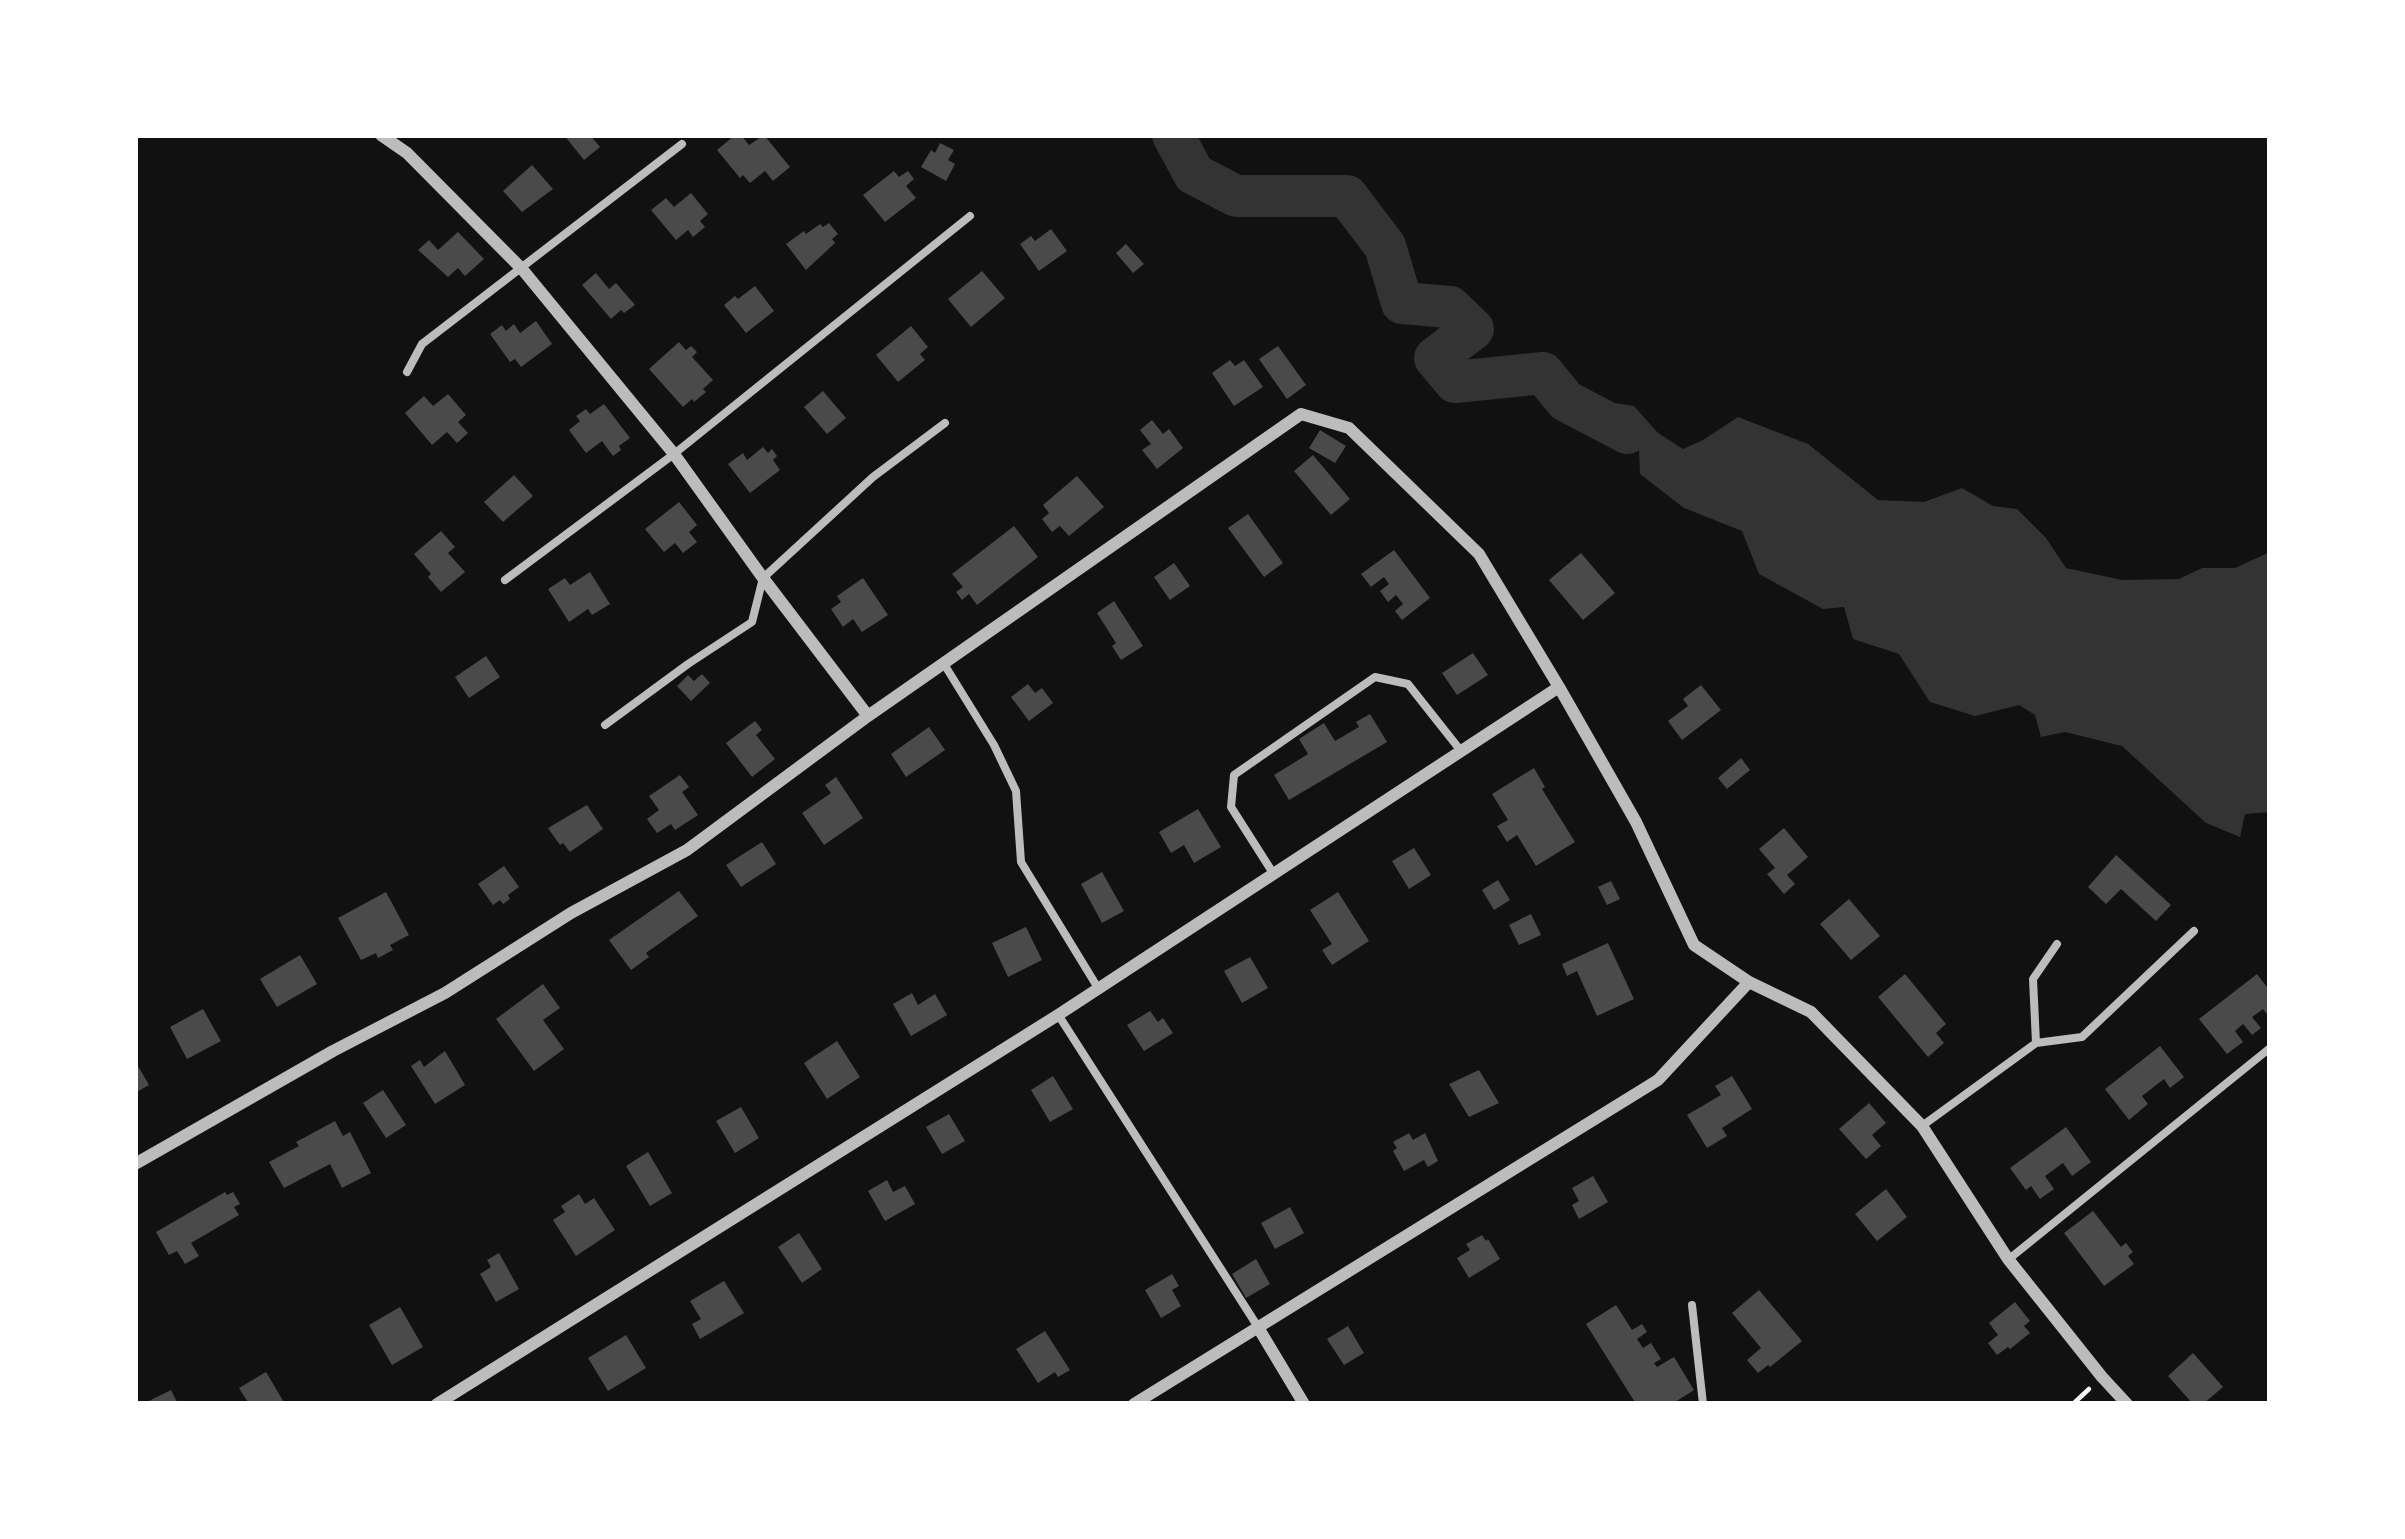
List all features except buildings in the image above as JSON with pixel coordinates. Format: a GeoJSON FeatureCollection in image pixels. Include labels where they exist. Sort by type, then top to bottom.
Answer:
{"type":"FeatureCollection","features":[{"type":"Feature","properties":{"kind":"street"},"geometry":{"type":"LineString","coordinates":[[381,135],[407,153],[522,269],[674,454],[868,716]]}},
{"type":"Feature","properties":{"kind":"street"},"geometry":{"type":"LineString","coordinates":[[135,1164],[333,1051],[446,993],[571,913],[687,850],[868,716],[1301,414],[1349,428],[1479,554],[1636,823],[1694,945],[1749,982],[1811,1012],[1922,1126],[2008,1259],[2127,1404]]}},
{"type":"Feature","properties":{"kind":"street"},"geometry":{"type":"LineString","coordinates":[[437,1404],[1058,1015],[1559,687]]}},
{"type":"Feature","properties":{"kind":"street"},"geometry":{"type":"LineString","coordinates":[[1134,1404],[1658,1080],[1749,982]]}},
{"type":"Feature","properties":{"kind":"street"},"geometry":{"type":"LineString","coordinates":[[1259,1329],[1304,1404]]}},
{"type":"Feature","properties":{"kind":"lane"},"geometry":{"type":"LineString","coordinates":[[407,372],[422,344],[682,144]]}},
{"type":"Feature","properties":{"kind":"lane"},"geometry":{"type":"LineString","coordinates":[[505,580],[674,454],[970,216]]}},
{"type":"Feature","properties":{"kind":"lane"},"geometry":{"type":"LineString","coordinates":[[605,725],[752,622],[763,578],[873,477],[945,423]]}},
{"type":"Feature","properties":{"kind":"lane"},"geometry":{"type":"LineString","coordinates":[[944,663],[1016,791],[1021,862],[1098,988]]}},
{"type":"Feature","properties":{"kind":"lane"},"geometry":{"type":"LineString","coordinates":[[1273,874],[1231,807],[1234,775],[1375,677],[1408,684],[1461,751]]}},
{"type":"Feature","properties":{"kind":"lane"},"geometry":{"type":"LineString","coordinates":[[1922,1126],[2036,1043],[2083,1036],[2194,931]]}},
{"type":"Feature","properties":{"kind":"lane"},"geometry":{"type":"LineString","coordinates":[[2036,1043],[2032,979],[2057,944]]}},
{"type":"Feature","properties":{"kind":"lane"},"geometry":{"type":"LineString","coordinates":[[1058,1015],[1259,1329]]}},
{"type":"Feature","properties":{"kind":"lane"},"geometry":{"type":"LineString","coordinates":[[2008,1259],[2270,1048]]}},
{"type":"Feature","properties":{"kind":"lane"},"geometry":{"type":"LineString","coordinates":[[1692,1305],[1702,1404]]}},
{"type":"Feature","properties":{"kind":"path"},"geometry":{"type":"LineString","coordinates":[[2073,1404],[2102,1377]]}},
{"type":"Feature","properties":{"kind":"shaded area"},"geometry":{"type":"Polygon","coordinates":[[[1583,398],[1634,406],[1658,433],[1683,449],[1738,417],[1808,444],[1878,500],[1924,502],[1962,488],[1993,506],[2017,509],[2046,538],[2066,568],[2122,580],[2179,579],[2202,568],[2235,568],[2270,552],[2270,812],[2245,814],[2240,837],[2206,823],[2122,746],[2065,732],[2041,737],[2035,715],[2019,705],[1975,716],[1930,702],[1899,654],[1853,639],[1844,607],[1823,609],[1759,574],[1742,531],[1684,508],[1640,474],[1639,450],[1573,415],[1583,398]]]}},
{"type":"Feature","properties":{"kind":"waterway"},"geometry":{"type":"LineString","coordinates":[[1173,135],[1194,174],[1236,196],[1347,196],[1385,246],[1402,303],[1450,307],[1473,329],[1435,358],[1455,382],[1543,373],[1566,401],[1627,433]]}}]}
